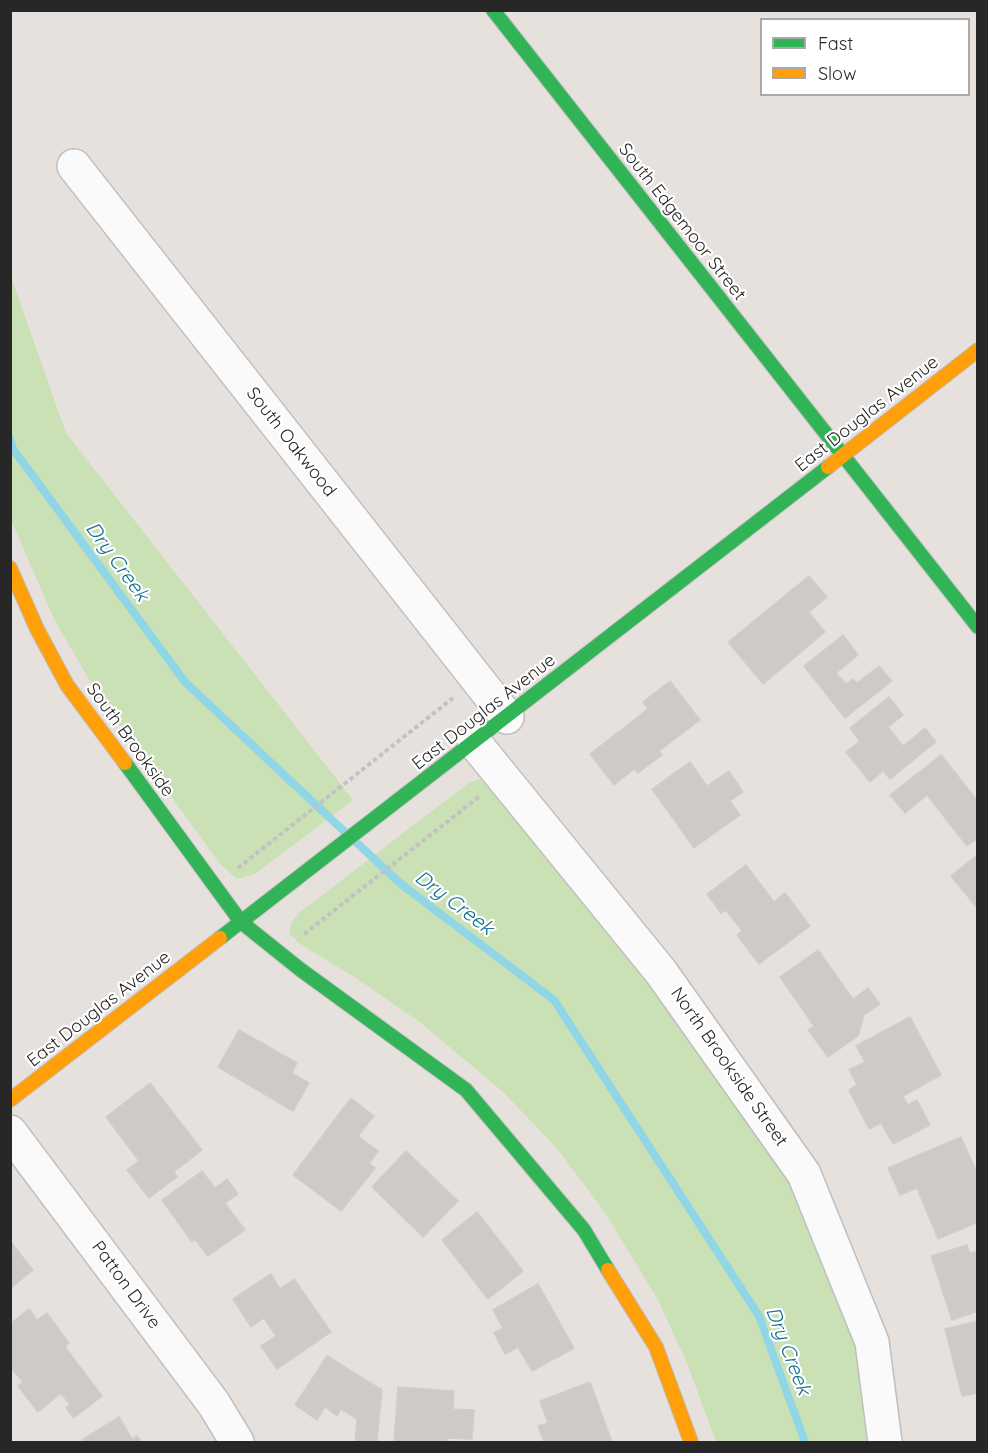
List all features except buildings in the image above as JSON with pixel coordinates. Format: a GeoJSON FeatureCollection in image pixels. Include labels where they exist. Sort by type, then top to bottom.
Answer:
{"type":"FeatureCollection","features":[{"type":"Feature","properties":{"kind":"street","name":"South Edgemoor Street"},"geometry":{"type":"LineString","coordinates":[[493,10],[978,627]]}},
{"type":"Feature","properties":{"kind":"street","name":"South Oakwood"},"geometry":{"type":"LineString","coordinates":[[74,166],[507,717]]}},
{"type":"Feature","properties":{"kind":"street","name":"East Douglas Avenue"},"geometry":{"type":"LineString","coordinates":[[10,1100],[978,350]]}},
{"type":"Feature","properties":{"kind":"street","name":"South Brookside"},"geometry":{"type":"LineString","coordinates":[[10,568],[37,629],[68,685],[241,922]]}},
{"type":"Feature","properties":{"kind":"street","name":"North Brookside Street"},"geometry":{"type":"LineString","coordinates":[[474,742],[661,972],[804,1174],[872,1342],[885,1443]]}},
{"type":"Feature","properties":{"kind":"street"},"geometry":{"type":"LineString","coordinates":[[241,922],[279,953],[466,1090],[584,1230],[656,1347],[691,1443]]}},
{"type":"Feature","properties":{"kind":"street","name":"Patton Drive"},"geometry":{"type":"LineString","coordinates":[[10,1132],[214,1404],[237,1443]]}},
{"type":"Feature","properties":{"kind":"path"},"geometry":{"type":"LineString","coordinates":[[215,887],[477,679]]}},
{"type":"Feature","properties":{"kind":"path"},"geometry":{"type":"LineString","coordinates":[[279,953],[503,778]]}},
{"type":"Feature","properties":{"kind":"green space"},"geometry":{"type":"Polygon","coordinates":[[[10,274],[66,433],[353,800],[255,874],[237,879],[220,864],[98,695],[54,619],[11,520],[10,274]]]}},
{"type":"Feature","properties":{"kind":"green space"},"geometry":{"type":"Polygon","coordinates":[[[480,779],[490,782],[712,1061],[804,1203],[831,1270],[861,1361],[875,1442],[716,1442],[687,1363],[658,1300],[604,1211],[555,1146],[503,1092],[421,1023],[356,978],[302,945],[289,934],[291,923],[300,912],[470,782],[480,779]]]}},
{"type":"Feature","properties":{"kind":"waterway","name":"Dry Creek"},"geometry":{"type":"LineString","coordinates":[[10,439],[13,449],[185,682],[347,834]]}},
{"type":"Feature","properties":{"kind":"waterway","name":"Dry Creek"},"geometry":{"type":"LineString","coordinates":[[356,842],[401,884],[554,1000],[759,1316],[805,1442]]}},
{"type":"Feature","properties":{"kind":"traffic: fast"},"geometry":{"type":"LineString","coordinates":[[493,10],[978,627]]}},
{"type":"Feature","properties":{"kind":"traffic: fast"},"geometry":{"type":"LineString","coordinates":[[220,938],[828,467]]}},
{"type":"Feature","properties":{"kind":"traffic: fast"},"geometry":{"type":"LineString","coordinates":[[125,763],[241,922],[301,970],[466,1090],[584,1230],[608,1270]]}},
{"type":"Feature","properties":{"kind":"traffic: slow"},"geometry":{"type":"LineString","coordinates":[[828,467],[978,350]]}},
{"type":"Feature","properties":{"kind":"traffic: slow"},"geometry":{"type":"LineString","coordinates":[[10,568],[37,629],[67,685],[125,763]]}},
{"type":"Feature","properties":{"kind":"traffic: slow"},"geometry":{"type":"LineString","coordinates":[[10,1100],[220,938]]}},
{"type":"Feature","properties":{"kind":"traffic: slow"},"geometry":{"type":"LineString","coordinates":[[608,1270],[656,1347],[691,1442]]}}]}
